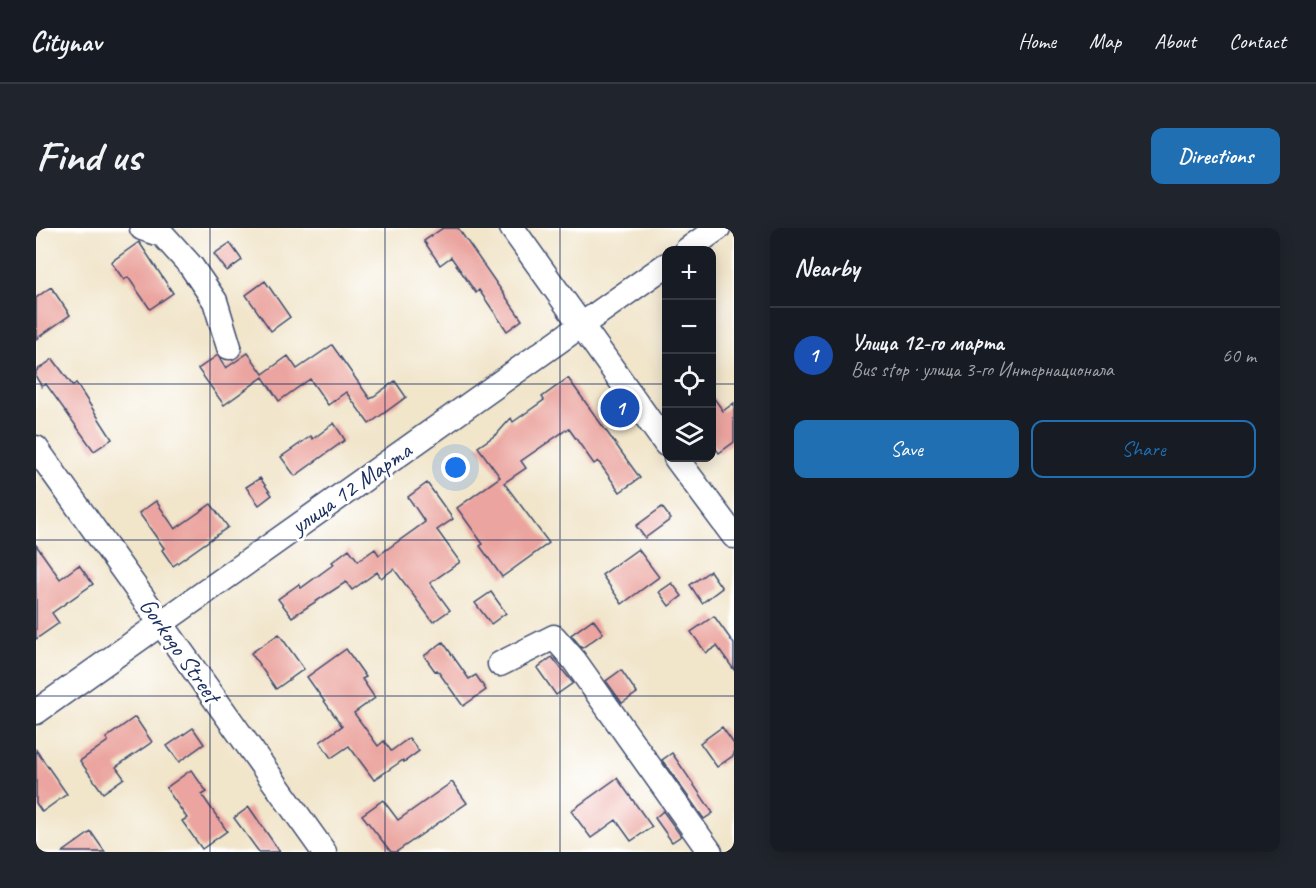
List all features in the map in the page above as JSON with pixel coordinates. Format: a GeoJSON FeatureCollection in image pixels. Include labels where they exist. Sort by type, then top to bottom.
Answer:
{"type":"FeatureCollection","features":[{"type":"Feature","properties":{"kind":"street"},"geometry":{"type":"LineString","coordinates":[[142,228],[163,235],[191,266],[215,301],[229,347]]}},
{"type":"Feature","properties":{"kind":"street"},"geometry":{"type":"LineString","coordinates":[[512,228],[662,438]]}},
{"type":"Feature","properties":{"kind":"street"},"geometry":{"type":"LineString","coordinates":[[693,246],[718,228]]}},
{"type":"Feature","properties":{"kind":"street","name":"улица 12 Марта"},"geometry":{"type":"LineString","coordinates":[[36,712],[662,268]]}},
{"type":"Feature","properties":{"kind":"street","name":"Gorkogo Street"},"geometry":{"type":"LineString","coordinates":[[36,448],[324,852]]}},
{"type":"Feature","properties":{"kind":"street"},"geometry":{"type":"LineString","coordinates":[[679,462],[734,536]]}},
{"type":"Feature","properties":{"kind":"street"},"geometry":{"type":"LineString","coordinates":[[500,664],[554,637],[574,660],[710,852]]}},
{"type":"Feature","properties":{"kind":"building"},"geometry":{"type":"Polygon","coordinates":[[[443,228],[458,228],[522,320],[507,331],[479,290],[476,293],[451,257],[440,265],[424,241],[443,228]]]}},
{"type":"Feature","properties":{"kind":"building"},"geometry":{"type":"Polygon","coordinates":[[[139,242],[173,293],[150,309],[128,277],[124,280],[111,262],[139,242]]]}},
{"type":"Feature","properties":{"kind":"building"},"geometry":{"type":"Polygon","coordinates":[[[230,243],[242,260],[227,271],[214,254],[230,243]]]}},
{"type":"Feature","properties":{"kind":"building"},"geometry":{"type":"Polygon","coordinates":[[[265,281],[290,317],[271,331],[246,295],[265,281]]]}},
{"type":"Feature","properties":{"kind":"building"},"geometry":{"type":"Polygon","coordinates":[[[51,287],[70,315],[36,339],[36,298],[51,287]]]}},
{"type":"Feature","properties":{"kind":"building"},"geometry":{"type":"Polygon","coordinates":[[[332,345],[370,399],[395,381],[406,397],[369,424],[346,392],[328,405],[310,379],[279,401],[263,377],[224,405],[198,369],[218,355],[226,368],[248,353],[263,374],[288,356],[297,369],[332,345]]]}},
{"type":"Feature","properties":{"kind":"building"},"geometry":{"type":"Polygon","coordinates":[[[53,359],[73,386],[76,383],[112,439],[94,451],[46,384],[42,387],[36,377],[36,371],[53,359]]]}},
{"type":"Feature","properties":{"kind":"building"},"geometry":{"type":"Polygon","coordinates":[[[568,378],[640,478],[620,492],[598,461],[594,464],[569,429],[521,461],[526,468],[504,483],[549,543],[502,577],[480,546],[483,544],[457,508],[500,477],[478,447],[497,434],[511,418],[513,422],[544,400],[542,397],[568,378]]]}},
{"type":"Feature","properties":{"kind":"building"},"geometry":{"type":"Polygon","coordinates":[[[716,401],[723,411],[734,403],[734,442],[719,453],[716,449],[716,401]]]}},
{"type":"Feature","properties":{"kind":"building"},"geometry":{"type":"Polygon","coordinates":[[[334,423],[345,440],[295,476],[281,457],[311,436],[313,439],[334,423]]]}},
{"type":"Feature","properties":{"kind":"building"},"geometry":{"type":"Polygon","coordinates":[[[260,478],[272,495],[259,505],[246,487],[260,478]]]}},
{"type":"Feature","properties":{"kind":"building"},"geometry":{"type":"Polygon","coordinates":[[[427,483],[453,519],[437,530],[460,562],[430,583],[450,610],[433,622],[394,569],[381,578],[377,572],[352,590],[346,582],[292,617],[278,599],[299,584],[301,588],[334,564],[332,562],[349,549],[358,561],[375,549],[379,555],[425,522],[408,497],[427,483]]]}},
{"type":"Feature","properties":{"kind":"building"},"geometry":{"type":"Polygon","coordinates":[[[156,501],[175,529],[211,504],[228,527],[173,566],[162,550],[164,548],[139,513],[156,501]]]}},
{"type":"Feature","properties":{"kind":"building"},"geometry":{"type":"Polygon","coordinates":[[[662,507],[671,519],[645,538],[636,526],[662,507]]]}},
{"type":"Feature","properties":{"kind":"building"},"geometry":{"type":"Polygon","coordinates":[[[36,545],[60,579],[79,565],[93,584],[52,613],[59,623],[36,639],[36,545]]]}},
{"type":"Feature","properties":{"kind":"building"},"geometry":{"type":"Polygon","coordinates":[[[638,549],[659,577],[622,604],[602,575],[638,549]]]}},
{"type":"Feature","properties":{"kind":"building"},"geometry":{"type":"Polygon","coordinates":[[[710,571],[722,588],[702,603],[690,585],[710,571]]]}},
{"type":"Feature","properties":{"kind":"building"},"geometry":{"type":"Polygon","coordinates":[[[672,583],[682,596],[669,606],[659,592],[672,583]]]}},
{"type":"Feature","properties":{"kind":"building"},"geometry":{"type":"Polygon","coordinates":[[[491,592],[506,613],[491,624],[475,603],[491,592]]]}},
{"type":"Feature","properties":{"kind":"building"},"geometry":{"type":"Polygon","coordinates":[[[714,616],[734,644],[734,670],[717,646],[706,653],[691,632],[714,616]]]}},
{"type":"Feature","properties":{"kind":"building"},"geometry":{"type":"Polygon","coordinates":[[[593,619],[603,633],[582,648],[571,635],[593,619]]]}},
{"type":"Feature","properties":{"kind":"building"},"geometry":{"type":"Polygon","coordinates":[[[279,634],[304,669],[276,689],[251,653],[279,634]]]}},
{"type":"Feature","properties":{"kind":"building"},"geometry":{"type":"Polygon","coordinates":[[[443,642],[469,679],[476,675],[486,690],[463,706],[424,656],[443,642]]]}},
{"type":"Feature","properties":{"kind":"building"},"geometry":{"type":"Polygon","coordinates":[[[346,649],[366,677],[362,679],[375,698],[354,713],[378,746],[384,741],[391,751],[409,738],[419,751],[374,780],[349,746],[331,758],[320,742],[342,726],[307,677],[346,649]]]}},
{"type":"Feature","properties":{"kind":"building"},"geometry":{"type":"Polygon","coordinates":[[[552,657],[573,683],[556,695],[537,668],[552,657]]]}},
{"type":"Feature","properties":{"kind":"building"},"geometry":{"type":"Polygon","coordinates":[[[621,670],[637,693],[622,703],[606,681],[621,670]]]}},
{"type":"Feature","properties":{"kind":"building"},"geometry":{"type":"Polygon","coordinates":[[[135,717],[152,742],[116,767],[124,778],[103,793],[80,761],[108,741],[106,738],[135,717]]]}},
{"type":"Feature","properties":{"kind":"building"},"geometry":{"type":"Polygon","coordinates":[[[722,727],[734,744],[734,755],[717,767],[700,743],[722,727]]]}},
{"type":"Feature","properties":{"kind":"building"},"geometry":{"type":"Polygon","coordinates":[[[193,728],[204,744],[179,762],[167,746],[193,728]]]}},
{"type":"Feature","properties":{"kind":"building"},"geometry":{"type":"Polygon","coordinates":[[[36,750],[67,794],[42,812],[36,803],[36,750]]]}},
{"type":"Feature","properties":{"kind":"building"},"geometry":{"type":"Polygon","coordinates":[[[672,753],[713,813],[704,819],[662,760],[672,753]]]}},
{"type":"Feature","properties":{"kind":"building"},"geometry":{"type":"Polygon","coordinates":[[[191,770],[207,792],[202,795],[227,831],[202,849],[182,821],[187,818],[166,788],[191,770]]]}},
{"type":"Feature","properties":{"kind":"building"},"geometry":{"type":"Polygon","coordinates":[[[617,778],[652,827],[631,841],[616,820],[591,838],[571,811],[617,778]]]}},
{"type":"Feature","properties":{"kind":"building"},"geometry":{"type":"Polygon","coordinates":[[[452,782],[467,803],[396,852],[391,852],[362,815],[383,800],[398,820],[452,782]]]}},
{"type":"Feature","properties":{"kind":"building"},"geometry":{"type":"Polygon","coordinates":[[[249,807],[280,852],[259,852],[234,818],[249,807]]]}},
{"type":"Feature","properties":{"kind":"building"},"geometry":{"type":"Polygon","coordinates":[[[663,811],[681,836],[672,842],[655,818],[663,811]]]}},
{"type":"Feature","properties":{"kind":"building"},"geometry":{"type":"Polygon","coordinates":[[[91,832],[105,852],[63,852],[91,832]]]}},
{"type":"Feature","properties":{"kind":"place","name":"Улица 12-го марта"},"geometry":{"type":"Point","coordinates":[620,408]}}]}
